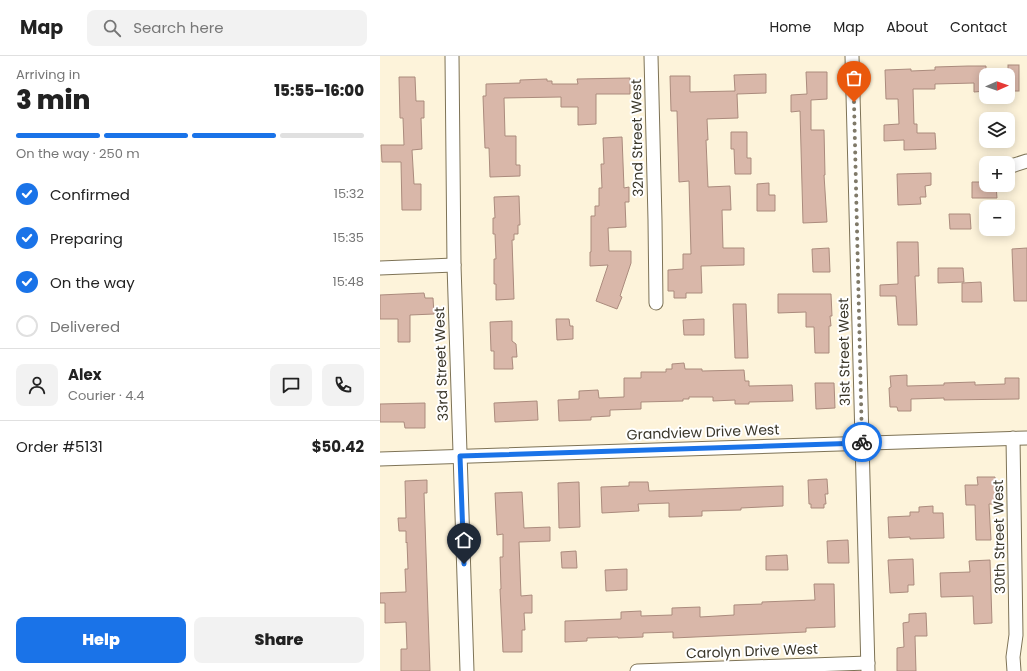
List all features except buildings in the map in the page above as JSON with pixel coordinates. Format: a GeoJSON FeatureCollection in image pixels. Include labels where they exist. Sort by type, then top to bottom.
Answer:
{"type":"FeatureCollection","features":[{"type":"Feature","properties":{"kind":"street","name":"33rd Street West"},"geometry":{"type":"LineString","coordinates":[[452,56],[454,265],[467,671]]}},
{"type":"Feature","properties":{"kind":"street","name":"32nd Street West"},"geometry":{"type":"LineString","coordinates":[[651,56],[656,303]]}},
{"type":"Feature","properties":{"kind":"street","name":"31st Street West"},"geometry":{"type":"LineString","coordinates":[[852,56],[868,667]]}},
{"type":"Feature","properties":{"kind":"street"},"geometry":{"type":"LineString","coordinates":[[1015,165],[1027,161]]}},
{"type":"Feature","properties":{"kind":"street"},"geometry":{"type":"LineString","coordinates":[[380,268],[454,265]]}},
{"type":"Feature","properties":{"kind":"street","name":"30th Street West"},"geometry":{"type":"LineString","coordinates":[[1013,438],[1016,635],[1014,671]]}},
{"type":"Feature","properties":{"kind":"street","name":"Grandview Drive West"},"geometry":{"type":"LineString","coordinates":[[380,459],[1027,438]]}},
{"type":"Feature","properties":{"kind":"street","name":"Carolyn Drive West"},"geometry":{"type":"LineString","coordinates":[[637,671],[868,667]]}},
{"type":"Feature","properties":{"kind":"way so far"},"geometry":{"type":"LineString","coordinates":[[854,102],[862,442]]}},
{"type":"Feature","properties":{"kind":"route"},"geometry":{"type":"LineString","coordinates":[[464,564],[460,456],[862,442]]}}]}
